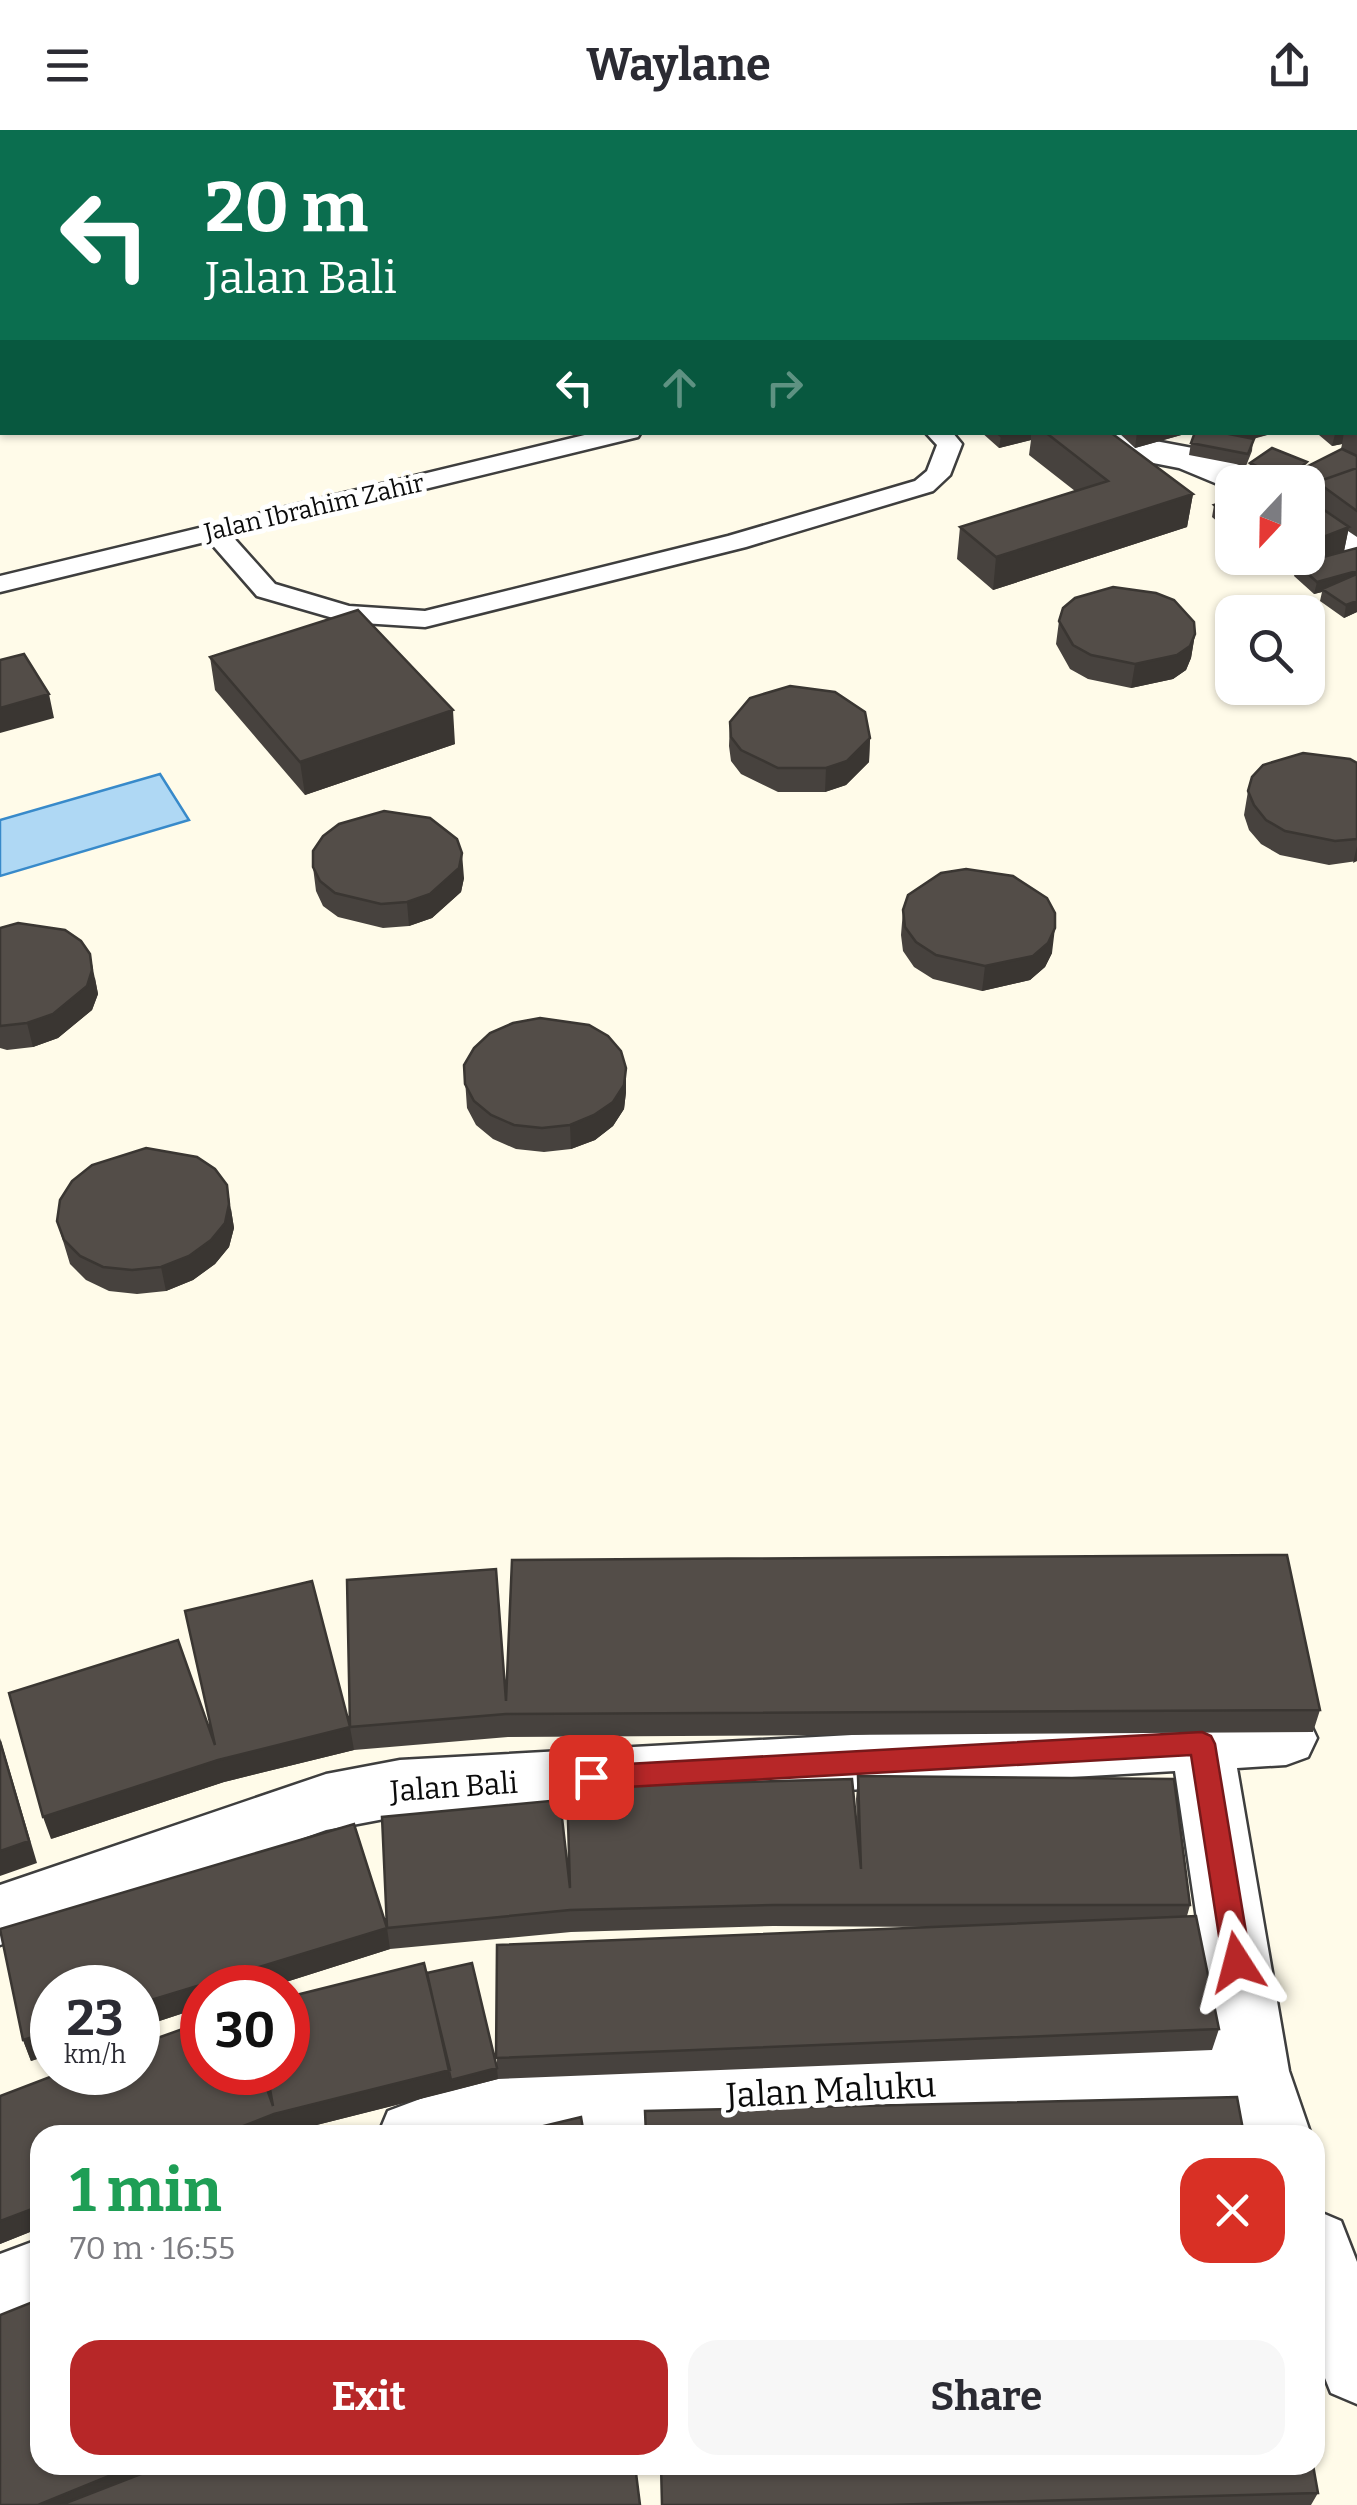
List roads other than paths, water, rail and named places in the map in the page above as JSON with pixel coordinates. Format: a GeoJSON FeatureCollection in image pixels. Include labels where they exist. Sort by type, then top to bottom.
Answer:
{"type":"FeatureCollection","features":[{"type":"Feature","properties":{"kind":"street"},"geometry":{"type":"LineString","coordinates":[[1111,435],[1121,446],[1189,458],[1215,469]]}},
{"type":"Feature","properties":{"kind":"street"},"geometry":{"type":"LineString","coordinates":[[1325,523],[1357,542]]}},
{"type":"Feature","properties":{"kind":"street","name":"Jalan Bali"},"geometry":{"type":"LineString","coordinates":[[0,1914],[326,1802],[400,1788],[1286,1738]]}},
{"type":"Feature","properties":{"kind":"street"},"geometry":{"type":"LineString","coordinates":[[1202,1744],[1254,2071],[1273,2125]]}},
{"type":"Feature","properties":{"kind":"street","name":"Jalan Maluku"},"geometry":{"type":"LineString","coordinates":[[439,2125],[522,2104],[1254,2071]]}},
{"type":"Feature","properties":{"kind":"street"},"geometry":{"type":"LineString","coordinates":[[1325,2275],[1357,2367]]}},
{"type":"Feature","properties":{"kind":"street"},"geometry":{"type":"LineString","coordinates":[[0,2290],[30,2280]]}},
{"type":"Feature","properties":{"kind":"lane","name":"Jalan Ibrahim Zahir"},"geometry":{"type":"LineString","coordinates":[[0,584],[617,435]]}},
{"type":"Feature","properties":{"kind":"lane"},"geometry":{"type":"LineString","coordinates":[[214,531],[266,590],[347,614],[425,620],[738,542],[924,486],[938,475],[950,444],[940,435]]}},
{"type":"Feature","properties":{"kind":"water"},"geometry":{"type":"Polygon","coordinates":[[[160,774],[189,820],[0,876],[0,820],[160,774]]]}}]}
